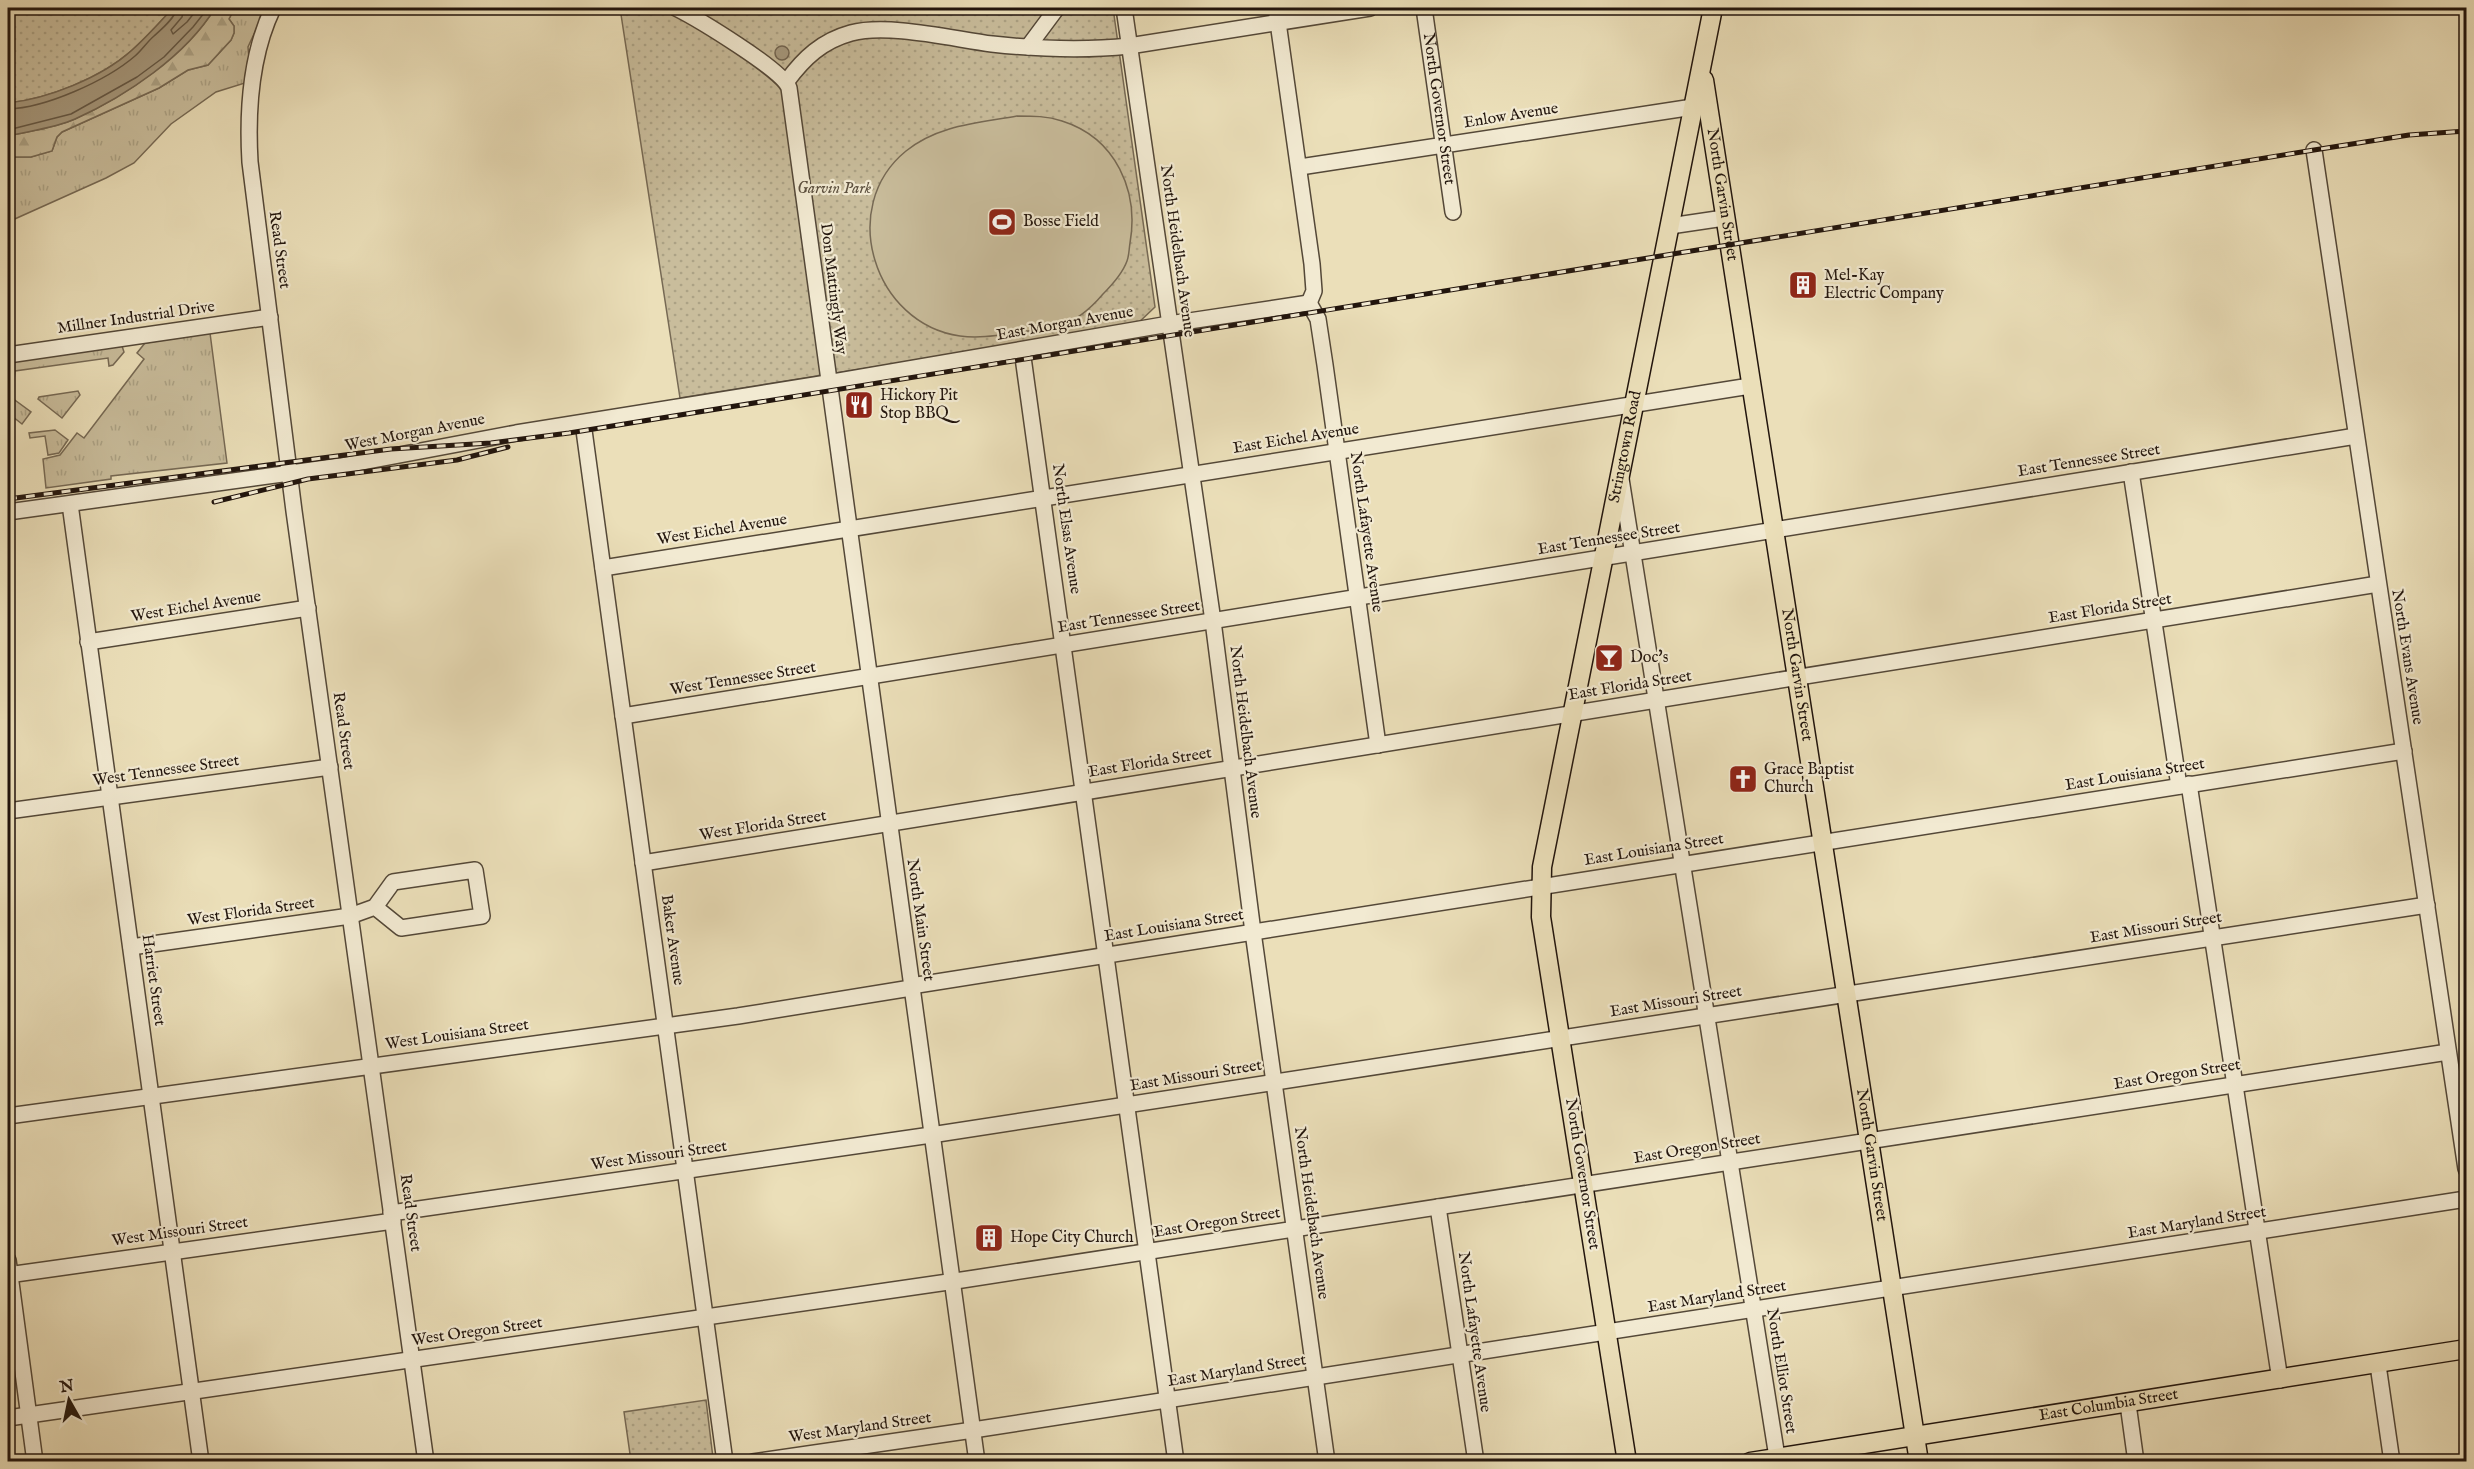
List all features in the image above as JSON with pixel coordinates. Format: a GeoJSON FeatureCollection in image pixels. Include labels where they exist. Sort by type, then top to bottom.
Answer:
{"type":"FeatureCollection","features":[{"type":"Feature","properties":{"kind":"main road","name":"Stringtown Road"},"geometry":{"type":"LineString","coordinates":[[1540,887],[1633,404],[1713,8]]}},
{"type":"Feature","properties":{"kind":"main road","name":"North Garvin Street"},"geometry":{"type":"LineString","coordinates":[[1702,66],[1919,1461]]}},
{"type":"Feature","properties":{"kind":"main road","name":"North Governor Street"},"geometry":{"type":"LineString","coordinates":[[1540,887],[1541,917],[1627,1461]]}},
{"type":"Feature","properties":{"kind":"main road","name":"East Columbia Street"},"geometry":{"type":"LineString","coordinates":[[1750,1461],[2378,1365],[2466,1349]]}},
{"type":"Feature","properties":{"kind":"street","name":"Read Street"},"geometry":{"type":"LineString","coordinates":[[273,8],[256,61],[249,141],[290,473],[426,1461]]}},
{"type":"Feature","properties":{"kind":"street"},"geometry":{"type":"LineString","coordinates":[[676,8],[705,23],[786,81],[800,63],[825,43],[839,36],[864,30],[907,32],[1073,51],[1129,46],[1277,15],[1370,8]]}},
{"type":"Feature","properties":{"kind":"street"},"geometry":{"type":"LineString","coordinates":[[1028,47],[1057,8]]}},
{"type":"Feature","properties":{"kind":"street","name":"North Heidelbach Avenue"},"geometry":{"type":"LineString","coordinates":[[1124,8],[1213,621],[1253,932],[1327,1461]]}},
{"type":"Feature","properties":{"kind":"street","name":"North Governor Street"},"geometry":{"type":"LineString","coordinates":[[1424,8],[1453,212]]}},
{"type":"Feature","properties":{"kind":"street","name":"North Lafayette Avenue"},"geometry":{"type":"LineString","coordinates":[[1277,15],[1314,291],[1309,303],[1318,319],[1378,745]]}},
{"type":"Feature","properties":{"kind":"street","name":"Don Mattingly Way"},"geometry":{"type":"LineString","coordinates":[[786,81],[827,383]]}},
{"type":"Feature","properties":{"kind":"street","name":"Enlow Avenue"},"geometry":{"type":"LineString","coordinates":[[1299,167],[1693,106]]}},
{"type":"Feature","properties":{"kind":"street","name":"North Evans Avenue"},"geometry":{"type":"LineString","coordinates":[[2314,150],[2466,1169]]}},
{"type":"Feature","properties":{"kind":"street"},"geometry":{"type":"LineString","coordinates":[[1670,226],[1724,218]]}},
{"type":"Feature","properties":{"kind":"street","name":"East Morgan Avenue"},"geometry":{"type":"LineString","coordinates":[[827,383],[1169,324],[1309,303]]}},
{"type":"Feature","properties":{"kind":"street","name":"Millner Industrial Drive"},"geometry":{"type":"LineString","coordinates":[[8,355],[270,317]]}},
{"type":"Feature","properties":{"kind":"street","name":"North Elsas Avenue"},"geometry":{"type":"LineString","coordinates":[[1022,350],[1176,1461]]}},
{"type":"Feature","properties":{"kind":"street","name":"West Morgan Avenue"},"geometry":{"type":"LineString","coordinates":[[8,512],[290,473],[827,383]]}},
{"type":"Feature","properties":{"kind":"street","name":"North Main Street"},"geometry":{"type":"LineString","coordinates":[[827,383],[977,1461]]}},
{"type":"Feature","properties":{"kind":"street","name":"East Eichel Avenue"},"geometry":{"type":"LineString","coordinates":[[848,529],[1750,386]]}},
{"type":"Feature","properties":{"kind":"street","name":"Baker Avenue"},"geometry":{"type":"LineString","coordinates":[[583,423],[725,1461]]}},
{"type":"Feature","properties":{"kind":"street","name":"East Tennessee Street"},"geometry":{"type":"LineString","coordinates":[[868,677],[2356,436]]}},
{"type":"Feature","properties":{"kind":"street"},"geometry":{"type":"LineString","coordinates":[[2131,472],[2153,620],[2212,938],[2280,1380]]}},
{"type":"Feature","properties":{"kind":"street","name":"North Elliot Street"},"geometry":{"type":"LineString","coordinates":[[1620,474],[1777,1457]]}},
{"type":"Feature","properties":{"kind":"street","name":"Harriet Street"},"geometry":{"type":"LineString","coordinates":[[70,504],[201,1461]]}},
{"type":"Feature","properties":{"kind":"street","name":"West Eichel Avenue"},"geometry":{"type":"LineString","coordinates":[[603,568],[848,529]]}},
{"type":"Feature","properties":{"kind":"street","name":"East Florida Street"},"geometry":{"type":"LineString","coordinates":[[888,824],[2378,584]]}},
{"type":"Feature","properties":{"kind":"street","name":"West Eichel Avenue"},"geometry":{"type":"LineString","coordinates":[[88,642],[309,608]]}},
{"type":"Feature","properties":{"kind":"street","name":"West Tennessee Street"},"geometry":{"type":"LineString","coordinates":[[623,716],[868,677]]}},
{"type":"Feature","properties":{"kind":"street","name":"East Louisiana Street"},"geometry":{"type":"LineString","coordinates":[[911,987],[2404,751]]}},
{"type":"Feature","properties":{"kind":"street","name":"West Tennessee Street"},"geometry":{"type":"LineString","coordinates":[[8,811],[330,767]]}},
{"type":"Feature","properties":{"kind":"street","name":"West Florida Street"},"geometry":{"type":"LineString","coordinates":[[643,863],[888,824]]}},
{"type":"Feature","properties":{"kind":"street"},"geometry":{"type":"LineString","coordinates":[[476,870],[482,916],[400,928],[375,907],[393,882],[476,870]]}},
{"type":"Feature","properties":{"kind":"street","name":"East Missouri Street"},"geometry":{"type":"LineString","coordinates":[[931,1135],[2427,905]]}},
{"type":"Feature","properties":{"kind":"street","name":"West Florida Street"},"geometry":{"type":"LineString","coordinates":[[130,947],[350,916],[375,907]]}},
{"type":"Feature","properties":{"kind":"street","name":"West Louisiana Street"},"geometry":{"type":"LineString","coordinates":[[8,1116],[666,1025],[911,987]]}},
{"type":"Feature","properties":{"kind":"street","name":"East Oregon Street"},"geometry":{"type":"LineString","coordinates":[[951,1282],[2448,1052]]}},
{"type":"Feature","properties":{"kind":"street","name":"West Missouri Street"},"geometry":{"type":"LineString","coordinates":[[8,1270],[172,1252],[685,1170],[931,1135]]}},
{"type":"Feature","properties":{"kind":"street","name":"East Maryland Street"},"geometry":{"type":"LineString","coordinates":[[973,1430],[2466,1199]]}},
{"type":"Feature","properties":{"kind":"street","name":"North Lafayette Avenue"},"geometry":{"type":"LineString","coordinates":[[1438,1207],[1458,1355],[1476,1461]]}},
{"type":"Feature","properties":{"kind":"street"},"geometry":{"type":"LineString","coordinates":[[8,1270],[35,1461]]}},
{"type":"Feature","properties":{"kind":"street","name":"West Oregon Street"},"geometry":{"type":"LineString","coordinates":[[8,1418],[951,1282]]}},
{"type":"Feature","properties":{"kind":"street"},"geometry":{"type":"LineString","coordinates":[[2378,1365],[2392,1461]]}},
{"type":"Feature","properties":{"kind":"street"},"geometry":{"type":"LineString","coordinates":[[2128,1404],[2136,1461]]}},
{"type":"Feature","properties":{"kind":"street","name":"West Maryland Street"},"geometry":{"type":"LineString","coordinates":[[753,1461],[973,1430]]}},
{"type":"Feature","properties":{"kind":"green space"},"geometry":{"type":"Polygon","coordinates":[[[8,8],[173,8],[137,46],[104,70],[56,92],[8,103],[8,8]]]}},
{"type":"Feature","properties":{"kind":"green space"},"geometry":{"type":"Polygon","coordinates":[[[215,8],[235,8],[229,19],[234,26],[234,33],[231,40],[208,65],[188,70],[159,88],[62,132],[57,137],[52,151],[31,157],[8,157],[8,136],[67,122],[94,110],[133,87],[188,42],[215,8]]]}},
{"type":"Feature","properties":{"kind":"green space"},"geometry":{"type":"Polygon","coordinates":[[[234,8],[266,8],[248,47],[249,59],[245,83],[216,92],[171,124],[134,163],[8,222],[8,157],[31,157],[52,151],[57,137],[62,132],[159,88],[188,70],[208,65],[231,40],[234,26],[229,19],[234,8]]]}},
{"type":"Feature","properties":{"kind":"green space","name":"Garvin Park"},"geometry":{"type":"Polygon","coordinates":[[[620,8],[1113,8],[1155,307],[1136,325],[680,398],[620,8]]]}},
{"type":"Feature","properties":{"kind":"green space","name":"Bosse Field"},"geometry":{"type":"Polygon","coordinates":[[[1017,116],[1045,117],[1062,121],[1081,129],[1110,153],[1127,186],[1131,204],[1132,224],[1127,261],[1110,287],[1094,304],[1065,324],[1044,329],[975,337],[960,336],[930,327],[906,310],[887,287],[875,260],[870,231],[873,202],[885,175],[906,151],[918,142],[959,126],[1017,116]]]}},
{"type":"Feature","properties":{"kind":"green space"},"geometry":{"type":"Polygon","coordinates":[[[210,333],[227,463],[111,476],[111,479],[46,488],[43,459],[60,455],[77,433],[84,438],[144,359],[137,353],[145,343],[210,333]]]}},
{"type":"Feature","properties":{"kind":"green space"},"geometry":{"type":"Polygon","coordinates":[[[122,346],[124,352],[113,365],[109,366],[108,358],[15,371],[14,380],[8,378],[8,362],[122,346]]]}},
{"type":"Feature","properties":{"kind":"green space"},"geometry":{"type":"Polygon","coordinates":[[[78,391],[80,395],[62,418],[38,399],[39,397],[78,391]]]}},
{"type":"Feature","properties":{"kind":"green space"},"geometry":{"type":"Polygon","coordinates":[[[8,395],[31,412],[22,424],[8,413],[8,395]]]}},
{"type":"Feature","properties":{"kind":"green space"},"geometry":{"type":"Polygon","coordinates":[[[55,430],[68,440],[59,453],[48,455],[45,436],[30,438],[29,433],[55,430]]]}},
{"type":"Feature","properties":{"kind":"green space"},"geometry":{"type":"Polygon","coordinates":[[[706,1400],[713,1458],[687,1462],[631,1461],[624,1412],[706,1400]]]}},
{"type":"Feature","properties":{"kind":"water"},"geometry":{"type":"Polygon","coordinates":[[[173,8],[215,8],[203,26],[171,58],[114,99],[67,122],[8,136],[8,103],[56,92],[105,70],[137,46],[173,8]]]}},
{"type":"Feature","properties":{"kind":"water"},"geometry":{"type":"Polygon","coordinates":[[[782,46],[787,48],[789,53],[787,58],[782,60],[777,58],[775,53],[777,48],[782,46]]]}},
{"type":"Feature","properties":{"kind":"railway"},"geometry":{"type":"LineString","coordinates":[[8,499],[391,449],[491,443],[569,433],[2314,150],[2409,135],[2466,131]]}},
{"type":"Feature","properties":{"kind":"railway"},"geometry":{"type":"LineString","coordinates":[[214,502],[308,479],[457,460],[508,447]]}},
{"type":"Feature","properties":{"kind":"place","name":"Bosse Field"},"geometry":{"type":"Point","coordinates":[1002,222]}},
{"type":"Feature","properties":{"kind":"place","name":"Mel-Kay Electric Company"},"geometry":{"type":"Point","coordinates":[1803,285]}},
{"type":"Feature","properties":{"kind":"place","name":"Hickory Pit Stop BBQ"},"geometry":{"type":"Point","coordinates":[859,405]}},
{"type":"Feature","properties":{"kind":"place","name":"Doc's"},"geometry":{"type":"Point","coordinates":[1609,658]}},
{"type":"Feature","properties":{"kind":"place","name":"Grace Baptist Church"},"geometry":{"type":"Point","coordinates":[1743,779]}},
{"type":"Feature","properties":{"kind":"place","name":"Hope City Church"},"geometry":{"type":"Point","coordinates":[989,1238]}}]}
